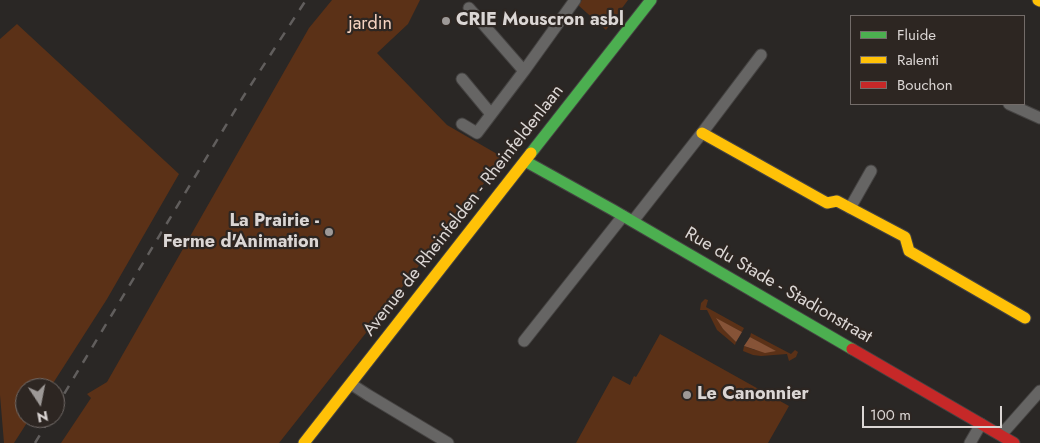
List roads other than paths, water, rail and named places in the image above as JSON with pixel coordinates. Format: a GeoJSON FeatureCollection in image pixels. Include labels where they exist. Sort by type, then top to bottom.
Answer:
{"type":"FeatureCollection","features":[{"type":"Feature","properties":{"kind":"street"},"geometry":{"type":"LineString","coordinates":[[462,124],[477,133],[575,0]]}},
{"type":"Feature","properties":{"kind":"street","name":"Avenue de Rheinfelden - Rheinfeldenlaan"},"geometry":{"type":"LineString","coordinates":[[304,443],[651,0]]}},
{"type":"Feature","properties":{"kind":"street"},"geometry":{"type":"LineString","coordinates":[[469,8],[524,71]]}},
{"type":"Feature","properties":{"kind":"street"},"geometry":{"type":"LineString","coordinates":[[524,341],[702,133],[760,55]]}},
{"type":"Feature","properties":{"kind":"street"},"geometry":{"type":"LineString","coordinates":[[462,79],[491,114]]}},
{"type":"Feature","properties":{"kind":"street"},"geometry":{"type":"LineString","coordinates":[[1010,105],[1040,118]]}},
{"type":"Feature","properties":{"kind":"street"},"geometry":{"type":"LineString","coordinates":[[702,133],[827,203],[837,201],[905,238],[909,251],[1025,318]]}},
{"type":"Feature","properties":{"kind":"street","name":"Rue du Stade - Stadionstraat"},"geometry":{"type":"LineString","coordinates":[[524,161],[628,218],[1014,443]]}},
{"type":"Feature","properties":{"kind":"street"},"geometry":{"type":"LineString","coordinates":[[850,208],[871,171]]}},
{"type":"Feature","properties":{"kind":"street"},"geometry":{"type":"LineString","coordinates":[[352,384],[448,443]]}},
{"type":"Feature","properties":{"kind":"street"},"geometry":{"type":"LineString","coordinates":[[1000,435],[1040,391]]}},
{"type":"Feature","properties":{"kind":"street"},"geometry":{"type":"LineString","coordinates":[[970,443],[981,424]]}},
{"type":"Feature","properties":{"kind":"railway"},"geometry":{"type":"LineString","coordinates":[[65,392],[243,97],[306,0]]}},
{"type":"Feature","properties":{"kind":"railway"},"geometry":{"type":"LineString","coordinates":[[35,443],[44,428]]}},
{"type":"Feature","properties":{"kind":"place","name":"CRIE Mouscron asbl"},"geometry":{"type":"Point","coordinates":[446,21]}},
{"type":"Feature","properties":{"kind":"place","name":"La Prairie - Ferme d'Animation"},"geometry":{"type":"Point","coordinates":[329,232]}},
{"type":"Feature","properties":{"kind":"place","name":"Le Canonnier"},"geometry":{"type":"Point","coordinates":[687,395]}},
{"type":"Feature","properties":{"kind":"park label","name":"jardin"},"geometry":{"type":"Point","coordinates":[370,25]}}]}
